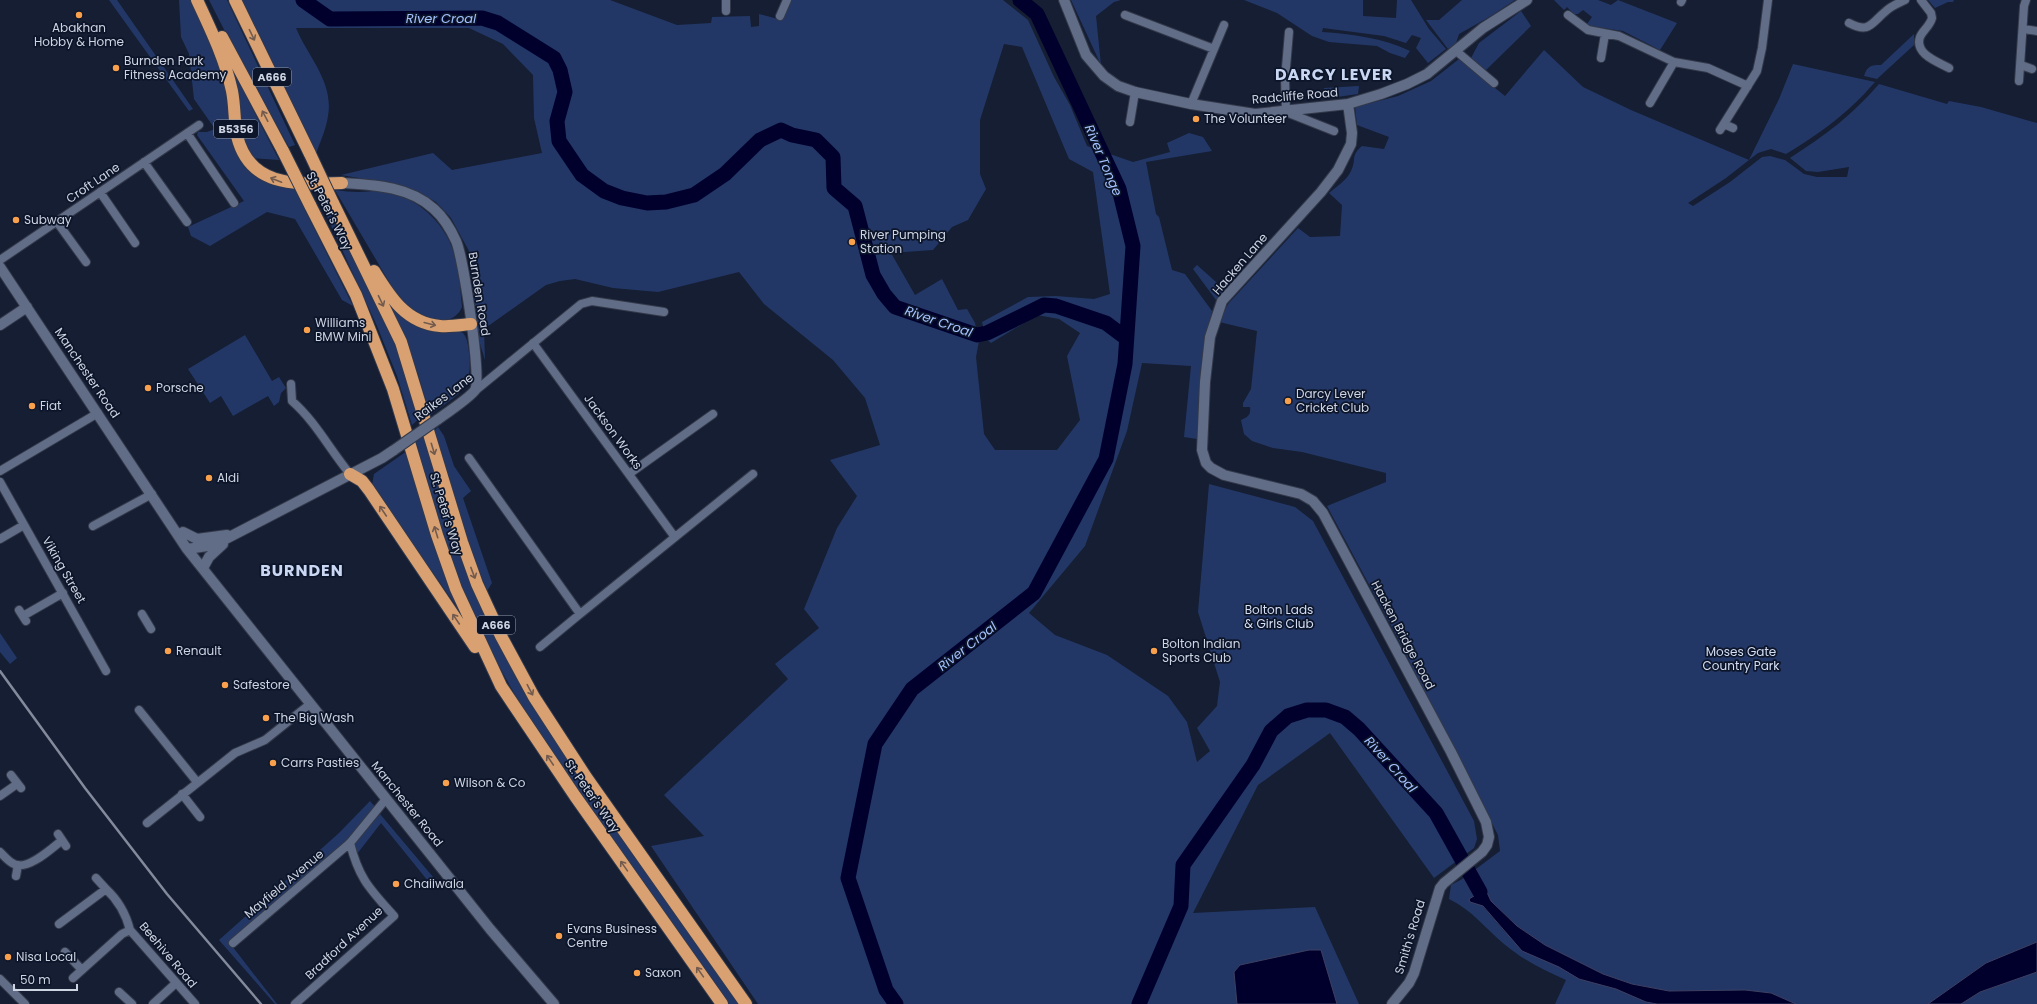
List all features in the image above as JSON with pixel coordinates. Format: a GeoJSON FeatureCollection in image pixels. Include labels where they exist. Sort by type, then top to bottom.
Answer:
{"type":"FeatureCollection","features":[{"type":"Feature","properties":{"kind":"highway","name":"B5356"},"geometry":{"type":"LineString","coordinates":[[197,0],[221,52],[232,92],[237,135],[246,158],[262,173],[284,182],[342,183]]}},
{"type":"Feature","properties":{"kind":"highway","name":"St. Peter's Way"},"geometry":{"type":"LineString","coordinates":[[203,0],[283,151],[356,295],[394,388],[437,535],[451,576],[473,630],[501,686],[574,796],[722,1004]]}},
{"type":"Feature","properties":{"kind":"highway","name":"St. Peter's Way"},"geometry":{"type":"LineString","coordinates":[[235,0],[401,342],[462,542],[477,584],[501,636],[534,697],[586,777],[746,1004]]}},
{"type":"Feature","properties":{"kind":"highway"},"geometry":{"type":"LineString","coordinates":[[335,206],[380,281],[400,308],[413,318],[426,324],[441,326],[471,324]]}},
{"type":"Feature","properties":{"kind":"highway"},"geometry":{"type":"LineString","coordinates":[[350,474],[362,481],[369,490],[501,686]]}},
{"type":"Feature","properties":{"kind":"main road","name":"Radcliffe Road"},"geometry":{"type":"LineString","coordinates":[[1064,0],[1086,55],[1104,76],[1118,86],[1135,92],[1191,104],[1255,114],[1286,112],[1348,104],[1420,78],[1434,69],[1483,28],[1527,0]]}},
{"type":"Feature","properties":{"kind":"main road","name":"Hacken Lane"},"geometry":{"type":"LineString","coordinates":[[1206,463],[1201,443],[1205,382],[1210,337],[1222,301],[1321,192],[1338,170],[1351,144],[1352,133],[1348,104]]}},
{"type":"Feature","properties":{"kind":"main road","name":"Burnden Road"},"geometry":{"type":"LineString","coordinates":[[342,183],[378,185],[394,189],[421,200],[433,208],[443,219],[456,241],[460,254],[471,324],[477,380],[475,391]]}},
{"type":"Feature","properties":{"kind":"main road","name":"Manchester Road"},"geometry":{"type":"LineString","coordinates":[[0,267],[201,565],[490,929],[554,1004]]}},
{"type":"Feature","properties":{"kind":"main road"},"geometry":{"type":"LineString","coordinates":[[2,324],[12,322],[30,311]]}},
{"type":"Feature","properties":{"kind":"main road","name":"Raikes Lane"},"geometry":{"type":"LineString","coordinates":[[190,549],[214,545],[382,458],[437,420],[475,391]]}},
{"type":"Feature","properties":{"kind":"main road","name":"Hacken Bridge Road"},"geometry":{"type":"LineString","coordinates":[[1206,463],[1211,468],[1224,475],[1301,494],[1313,501],[1322,513],[1448,747],[1486,822],[1489,837],[1487,845],[1482,852],[1450,877]]}},
{"type":"Feature","properties":{"kind":"main road","name":"Manchester Road"},"geometry":{"type":"LineString","coordinates":[[152,494],[183,532],[190,549]]}},
{"type":"Feature","properties":{"kind":"main road","name":"Raikes Lane"},"geometry":{"type":"LineString","coordinates":[[183,532],[197,539],[238,533]]}},
{"type":"Feature","properties":{"kind":"main road","name":"Raikes Lane"},"geometry":{"type":"LineString","coordinates":[[201,565],[212,553],[238,533]]}},
{"type":"Feature","properties":{"kind":"main road","name":"Smith's Road"},"geometry":{"type":"LineString","coordinates":[[1392,1004],[1409,984],[1414,973],[1437,894],[1450,877]]}},
{"type":"Feature","properties":{"kind":"street"},"geometry":{"type":"LineString","coordinates":[[726,0],[726,11]]}},
{"type":"Feature","properties":{"kind":"street"},"geometry":{"type":"LineString","coordinates":[[780,16],[787,0]]}},
{"type":"Feature","properties":{"kind":"street"},"geometry":{"type":"LineString","coordinates":[[1733,128],[1722,127],[1757,71],[1762,51],[1768,0]]}},
{"type":"Feature","properties":{"kind":"street"},"geometry":{"type":"LineString","coordinates":[[1849,23],[1858,31],[1872,25],[1886,10],[1905,0]]}},
{"type":"Feature","properties":{"kind":"street"},"geometry":{"type":"LineString","coordinates":[[1921,0],[1931,13],[1932,18],[1921,36],[1920,46],[1925,56],[1941,60],[1949,68]]}},
{"type":"Feature","properties":{"kind":"street"},"geometry":{"type":"LineString","coordinates":[[2019,81],[2024,6],[2026,0]]}},
{"type":"Feature","properties":{"kind":"street"},"geometry":{"type":"LineString","coordinates":[[1125,15],[1214,49]]}},
{"type":"Feature","properties":{"kind":"street"},"geometry":{"type":"LineString","coordinates":[[1568,15],[1588,30],[1620,36],[1674,62],[1708,68],[1748,86]]}},
{"type":"Feature","properties":{"kind":"street"},"geometry":{"type":"LineString","coordinates":[[1579,23],[1585,16]]}},
{"type":"Feature","properties":{"kind":"street"},"geometry":{"type":"LineString","coordinates":[[1191,104],[1224,25]]}},
{"type":"Feature","properties":{"kind":"street"},"geometry":{"type":"LineString","coordinates":[[2022,30],[2037,31]]}},
{"type":"Feature","properties":{"kind":"street"},"geometry":{"type":"LineString","coordinates":[[1289,32],[1285,79],[1286,112],[1334,131]]}},
{"type":"Feature","properties":{"kind":"street"},"geometry":{"type":"LineString","coordinates":[[1601,58],[1605,34]]}},
{"type":"Feature","properties":{"kind":"street"},"geometry":{"type":"LineString","coordinates":[[1454,52],[1494,83]]}},
{"type":"Feature","properties":{"kind":"street"},"geometry":{"type":"LineString","coordinates":[[1650,103],[1674,62]]}},
{"type":"Feature","properties":{"kind":"street"},"geometry":{"type":"LineString","coordinates":[[2021,65],[2032,69]]}},
{"type":"Feature","properties":{"kind":"street"},"geometry":{"type":"LineString","coordinates":[[1647,90],[1655,95]]}},
{"type":"Feature","properties":{"kind":"street"},"geometry":{"type":"LineString","coordinates":[[1130,122],[1135,92]]}},
{"type":"Feature","properties":{"kind":"street","name":"Croft Lane"},"geometry":{"type":"LineString","coordinates":[[0,260],[199,125]]}},
{"type":"Feature","properties":{"kind":"street"},"geometry":{"type":"LineString","coordinates":[[187,133],[234,203]]}},
{"type":"Feature","properties":{"kind":"street"},"geometry":{"type":"LineString","coordinates":[[144,162],[187,222]]}},
{"type":"Feature","properties":{"kind":"street"},"geometry":{"type":"LineString","coordinates":[[100,192],[135,243]]}},
{"type":"Feature","properties":{"kind":"street"},"geometry":{"type":"LineString","coordinates":[[57,222],[86,262]]}},
{"type":"Feature","properties":{"kind":"street","name":"Raikes Lane"},"geometry":{"type":"LineString","coordinates":[[475,391],[581,304],[592,301],[664,312]]}},
{"type":"Feature","properties":{"kind":"street","name":"Jackson Works"},"geometry":{"type":"LineString","coordinates":[[533,343],[674,536]]}},
{"type":"Feature","properties":{"kind":"street"},"geometry":{"type":"LineString","coordinates":[[291,384],[292,401],[305,412],[333,454],[350,474]]}},
{"type":"Feature","properties":{"kind":"street"},"geometry":{"type":"LineString","coordinates":[[0,472],[98,413]]}},
{"type":"Feature","properties":{"kind":"street"},"geometry":{"type":"LineString","coordinates":[[629,474],[714,414]]}},
{"type":"Feature","properties":{"kind":"street"},"geometry":{"type":"LineString","coordinates":[[469,458],[580,614]]}},
{"type":"Feature","properties":{"kind":"street"},"geometry":{"type":"LineString","coordinates":[[540,647],[674,536],[753,474]]}},
{"type":"Feature","properties":{"kind":"street","name":"Viking Street"},"geometry":{"type":"LineString","coordinates":[[0,482],[106,671]]}},
{"type":"Feature","properties":{"kind":"street"},"geometry":{"type":"LineString","coordinates":[[93,526],[152,494]]}},
{"type":"Feature","properties":{"kind":"street"},"geometry":{"type":"LineString","coordinates":[[0,538],[24,525]]}},
{"type":"Feature","properties":{"kind":"street"},"geometry":{"type":"LineString","coordinates":[[23,616],[63,593]]}},
{"type":"Feature","properties":{"kind":"street"},"geometry":{"type":"LineString","coordinates":[[142,614],[151,629]]}},
{"type":"Feature","properties":{"kind":"street"},"geometry":{"type":"LineString","coordinates":[[147,823],[235,753],[265,740],[310,704]]}},
{"type":"Feature","properties":{"kind":"street"},"geometry":{"type":"LineString","coordinates":[[139,710],[198,782]]}},
{"type":"Feature","properties":{"kind":"street"},"geometry":{"type":"LineString","coordinates":[[0,796],[19,786],[11,776]]}},
{"type":"Feature","properties":{"kind":"street"},"geometry":{"type":"LineString","coordinates":[[182,794],[200,817]]}},
{"type":"Feature","properties":{"kind":"street"},"geometry":{"type":"LineString","coordinates":[[350,843],[386,799]]}},
{"type":"Feature","properties":{"kind":"street"},"geometry":{"type":"LineString","coordinates":[[0,852],[15,865],[22,866],[37,860],[62,840]]}},
{"type":"Feature","properties":{"kind":"street","name":"Mayfield Avenue"},"geometry":{"type":"LineString","coordinates":[[233,943],[350,843]]}},
{"type":"Feature","properties":{"kind":"street","name":"Bradford Avenue"},"geometry":{"type":"LineString","coordinates":[[295,1004],[394,916],[364,882],[355,862],[350,843]]}},
{"type":"Feature","properties":{"kind":"street"},"geometry":{"type":"LineString","coordinates":[[16,876],[18,865]]}},
{"type":"Feature","properties":{"kind":"street","name":"Beehive Road"},"geometry":{"type":"LineString","coordinates":[[96,878],[115,898],[127,916],[130,930],[195,1004]]}},
{"type":"Feature","properties":{"kind":"street"},"geometry":{"type":"LineString","coordinates":[[59,924],[106,890]]}},
{"type":"Feature","properties":{"kind":"street"},"geometry":{"type":"LineString","coordinates":[[73,978],[122,934],[130,930]]}},
{"type":"Feature","properties":{"kind":"street"},"geometry":{"type":"LineString","coordinates":[[64,952],[82,970]]}},
{"type":"Feature","properties":{"kind":"street"},"geometry":{"type":"LineString","coordinates":[[1,982],[25,1004]]}},
{"type":"Feature","properties":{"kind":"street"},"geometry":{"type":"LineString","coordinates":[[153,1004],[176,983]]}},
{"type":"Feature","properties":{"kind":"street"},"geometry":{"type":"LineString","coordinates":[[119,992],[132,1004]]}},
{"type":"Feature","properties":{"kind":"green space"},"geometry":{"type":"Polygon","coordinates":[[[109,0],[117,0],[193,109],[189,111],[109,0]]]}},
{"type":"Feature","properties":{"kind":"green space"},"geometry":{"type":"Polygon","coordinates":[[[179,0],[191,0],[203,24],[218,61],[228,100],[230,128],[237,155],[242,163],[254,172],[294,188],[353,306],[342,300],[295,219],[267,212],[210,246],[191,236],[188,227],[244,201],[197,135],[198,132],[207,132],[215,129],[194,99],[189,54],[181,37],[179,0]]]}},
{"type":"Feature","properties":{"kind":"green space"},"geometry":{"type":"Polygon","coordinates":[[[209,0],[227,0],[295,145],[289,147],[235,51],[209,0]]]}},
{"type":"Feature","properties":{"kind":"green space","name":"Bolton Lads & Girls Club"},"geometry":{"type":"Polygon","coordinates":[[[241,0],[610,0],[677,25],[711,23],[712,17],[750,16],[751,27],[759,26],[759,14],[782,20],[792,0],[1003,0],[1028,20],[1054,77],[1070,105],[1087,146],[1133,162],[1170,152],[1167,143],[1189,133],[1203,137],[1212,151],[1146,162],[1156,214],[1159,217],[1172,270],[1185,274],[1212,311],[1201,366],[1197,439],[1184,437],[1191,366],[1142,363],[1127,431],[1085,546],[1029,613],[1055,635],[1107,655],[1168,696],[1187,722],[1197,762],[1210,751],[1197,728],[1217,706],[1220,682],[1198,612],[1209,484],[1295,507],[1313,521],[1474,821],[1477,839],[1474,848],[1434,878],[1330,733],[1258,785],[1193,913],[1315,907],[1359,1004],[1337,1004],[1321,950],[1309,950],[1240,965],[1234,972],[1237,1004],[758,1004],[651,846],[704,836],[664,795],[788,679],[775,664],[819,628],[804,609],[837,528],[857,496],[830,460],[880,445],[865,398],[833,360],[764,304],[739,272],[658,292],[613,288],[575,279],[546,285],[484,329],[485,360],[477,334],[469,251],[451,218],[436,202],[419,192],[394,184],[341,175],[433,153],[452,170],[542,153],[534,118],[533,75],[503,44],[469,28],[296,28],[324,81],[329,104],[327,121],[315,157],[241,0]],[[1004,44],[980,120],[980,174],[986,189],[968,220],[952,227],[933,250],[891,253],[915,295],[942,279],[958,310],[967,309],[975,323],[979,341],[976,357],[984,434],[995,450],[1057,450],[1080,420],[1067,356],[1080,333],[1059,319],[1037,315],[991,343],[986,339],[982,322],[1028,297],[1056,296],[1094,299],[1110,294],[1093,172],[1069,159],[1022,47],[1004,44]]]}},
{"type":"Feature","properties":{"kind":"green space"},"geometry":{"type":"Polygon","coordinates":[[[1071,0],[1121,0],[1114,2],[1096,16],[1101,65],[1071,0]]]}},
{"type":"Feature","properties":{"kind":"green space"},"geometry":{"type":"Polygon","coordinates":[[[1244,0],[1363,0],[1363,16],[1396,18],[1397,0],[1411,0],[1429,29],[1446,49],[1428,63],[1416,48],[1421,38],[1412,35],[1406,43],[1384,36],[1323,28],[1322,32],[1367,37],[1410,51],[1405,58],[1390,53],[1377,46],[1329,42],[1312,36],[1277,13],[1244,0]]]}},
{"type":"Feature","properties":{"kind":"green space"},"geometry":{"type":"Polygon","coordinates":[[[1462,0],[1515,0],[1491,16],[1459,34],[1456,43],[1448,49],[1426,20],[1439,20],[1462,0]]]}},
{"type":"Feature","properties":{"kind":"green space"},"geometry":{"type":"Polygon","coordinates":[[[1554,0],[1598,0],[1611,5],[1618,0],[1677,23],[1660,50],[1623,31],[1589,26],[1587,24],[1592,17],[1583,10],[1578,14],[1574,14],[1567,7],[1564,10],[1554,0]]]}},
{"type":"Feature","properties":{"kind":"green space"},"geometry":{"type":"Polygon","coordinates":[[[1928,0],[1954,0],[1953,2],[1948,2],[1935,8],[1928,0]]]}},
{"type":"Feature","properties":{"kind":"green space"},"geometry":{"type":"Polygon","coordinates":[[[1521,11],[1531,26],[1486,70],[1471,58],[1479,43],[1521,11]]]}},
{"type":"Feature","properties":{"kind":"green space"},"geometry":{"type":"Polygon","coordinates":[[[1914,34],[1914,45],[1877,79],[1864,76],[1868,68],[1881,65],[1914,34]]]}},
{"type":"Feature","properties":{"kind":"green space","name":"Moses Gate Country Park"},"geometry":{"type":"Polygon","coordinates":[[[1544,50],[1583,87],[1631,110],[1749,160],[1779,99],[1793,64],[1875,82],[1834,122],[1811,138],[1786,154],[1771,149],[1758,153],[1726,178],[1688,203],[1693,206],[1730,182],[1762,157],[1770,156],[1785,160],[1804,174],[1817,177],[1847,177],[1849,167],[1818,172],[1806,171],[1790,158],[1848,116],[1879,84],[1947,104],[1949,101],[1981,107],[2037,123],[2037,942],[1986,963],[1928,1004],[1796,1004],[1771,993],[1745,990],[1669,991],[1632,984],[1603,974],[1545,945],[1517,926],[1491,901],[1476,869],[1500,851],[1498,835],[1396,635],[1327,506],[1386,482],[1386,473],[1302,452],[1273,448],[1252,441],[1244,434],[1241,420],[1246,418],[1250,412],[1250,407],[1243,407],[1243,403],[1251,389],[1257,331],[1219,322],[1228,304],[1298,228],[1310,237],[1340,236],[1342,205],[1329,193],[1349,174],[1353,167],[1355,155],[1358,149],[1362,146],[1384,149],[1389,137],[1357,125],[1355,107],[1398,96],[1431,81],[1459,59],[1505,96],[1544,50]]]}},
{"type":"Feature","properties":{"kind":"green space"},"geometry":{"type":"Polygon","coordinates":[[[229,63],[279,160],[252,158],[243,146],[229,63]]]}},
{"type":"Feature","properties":{"kind":"green space"},"geometry":{"type":"Polygon","coordinates":[[[1359,86],[1358,94],[1323,99],[1324,88],[1359,86]]]}},
{"type":"Feature","properties":{"kind":"green space"},"geometry":{"type":"Polygon","coordinates":[[[335,190],[356,192],[378,191],[393,193],[416,204],[436,221],[450,242],[456,259],[459,273],[462,307],[458,314],[446,320],[431,319],[411,310],[398,297],[335,190]]]}},
{"type":"Feature","properties":{"kind":"green space"},"geometry":{"type":"Polygon","coordinates":[[[324,206],[327,206],[395,342],[420,418],[412,425],[397,376],[377,326],[323,208],[324,206]]]}},
{"type":"Feature","properties":{"kind":"green space"},"geometry":{"type":"Polygon","coordinates":[[[1197,265],[1225,290],[1216,300],[1193,269],[1197,265]]]}},
{"type":"Feature","properties":{"kind":"green space"},"geometry":{"type":"Polygon","coordinates":[[[388,303],[463,333],[467,340],[470,366],[466,384],[455,397],[430,415],[418,374],[388,303]]]}},
{"type":"Feature","properties":{"kind":"green space"},"geometry":{"type":"Polygon","coordinates":[[[245,335],[272,381],[279,377],[286,388],[281,393],[279,402],[274,406],[268,396],[233,416],[221,396],[210,403],[188,369],[245,335]]]}},
{"type":"Feature","properties":{"kind":"green space"},"geometry":{"type":"Polygon","coordinates":[[[438,427],[444,436],[454,466],[471,491],[463,498],[492,583],[487,591],[468,542],[434,431],[438,427]]]}},
{"type":"Feature","properties":{"kind":"green space"},"geometry":{"type":"Polygon","coordinates":[[[425,435],[525,694],[551,734],[741,1004],[727,1004],[556,758],[501,670],[466,597],[438,520],[416,442],[425,435]]]}},
{"type":"Feature","properties":{"kind":"green space"},"geometry":{"type":"Polygon","coordinates":[[[407,451],[435,549],[461,613],[372,485],[374,474],[407,451]]]}},
{"type":"Feature","properties":{"kind":"green space"},"geometry":{"type":"Polygon","coordinates":[[[0,633],[17,658],[10,664],[0,652],[0,633]]]}},
{"type":"Feature","properties":{"kind":"green space"},"geometry":{"type":"Polygon","coordinates":[[[370,801],[376,808],[348,840],[229,942],[277,1004],[275,1004],[219,940],[339,833],[370,801]]]}},
{"type":"Feature","properties":{"kind":"green space"},"geometry":{"type":"Polygon","coordinates":[[[380,814],[433,877],[428,881],[381,823],[357,854],[354,843],[380,814]]]}},
{"type":"Feature","properties":{"kind":"green space"},"geometry":{"type":"Polygon","coordinates":[[[1464,878],[1474,896],[1504,931],[1579,979],[1616,989],[1646,1002],[1657,1004],[1555,1004],[1566,980],[1526,960],[1504,944],[1465,908],[1449,899],[1451,885],[1464,878]]]}},
{"type":"Feature","properties":{"kind":"green space"},"geometry":{"type":"Polygon","coordinates":[[[2037,972],[2037,1004],[1961,1004],[1980,992],[2037,972]]]}},
{"type":"Feature","properties":{"kind":"shaded area"},"geometry":{"type":"Polygon","coordinates":[[[1476,869],[1491,901],[1517,926],[1545,945],[1603,974],[1632,984],[1669,991],[1745,990],[1771,993],[1796,1004],[1657,1004],[1646,1002],[1616,989],[1579,979],[1559,967],[1522,951],[1483,906],[1470,902],[1469,899],[1474,896],[1464,878],[1476,869]]]}},
{"type":"Feature","properties":{"kind":"shaded area"},"geometry":{"type":"Polygon","coordinates":[[[2037,942],[2037,972],[1980,992],[1961,1004],[1928,1004],[1986,963],[2037,942]]]}},
{"type":"Feature","properties":{"kind":"shaded area"},"geometry":{"type":"Polygon","coordinates":[[[1309,950],[1321,950],[1337,1004],[1237,1004],[1234,972],[1240,965],[1309,950]]]}},
{"type":"Feature","properties":{"kind":"waterway","name":"River Croal"},"geometry":{"type":"LineString","coordinates":[[303,0],[330,19],[482,18],[498,23],[554,58],[560,70],[565,92],[557,121],[559,141],[582,175],[604,191],[622,198],[647,203],[666,202],[694,195],[725,174],[760,140],[781,130],[792,135],[816,140],[833,157],[834,188],[855,206],[873,275],[884,294],[895,307],[977,335],[987,333],[1044,305],[1056,306],[1106,323],[1126,338]]}},
{"type":"Feature","properties":{"kind":"waterway","name":"River Croal"},"geometry":{"type":"LineString","coordinates":[[896,1004],[886,990],[848,878],[875,744],[912,689],[1034,593],[1106,459],[1125,364],[1133,246],[1119,189],[1037,14],[1020,0]]}},
{"type":"Feature","properties":{"kind":"waterway","name":"River Croal"},"geometry":{"type":"LineString","coordinates":[[1139,1004],[1181,906],[1183,865],[1253,765],[1271,731],[1288,716],[1307,710],[1326,710],[1345,717],[1359,729],[1436,813],[1480,892]]}},
{"type":"Feature","properties":{"kind":"railway"},"geometry":{"type":"LineString","coordinates":[[0,671],[85,788],[167,894],[261,1004]]}},
{"type":"Feature","properties":{"kind":"place","name":"Abakhan Hobby & Home"},"geometry":{"type":"Point","coordinates":[79,15]}},
{"type":"Feature","properties":{"kind":"place","name":"Burnden Park Fitness Academy"},"geometry":{"type":"Point","coordinates":[116,68]}},
{"type":"Feature","properties":{"kind":"place","name":"The Volunteer"},"geometry":{"type":"Point","coordinates":[1196,119]}},
{"type":"Feature","properties":{"kind":"place","name":"Subway"},"geometry":{"type":"Point","coordinates":[16,220]}},
{"type":"Feature","properties":{"kind":"place","name":"River Pumping Station"},"geometry":{"type":"Point","coordinates":[852,242]}},
{"type":"Feature","properties":{"kind":"place","name":"Williams BMW Mini"},"geometry":{"type":"Point","coordinates":[307,330]}},
{"type":"Feature","properties":{"kind":"place","name":"Porsche"},"geometry":{"type":"Point","coordinates":[148,388]}},
{"type":"Feature","properties":{"kind":"place","name":"Darcy Lever Cricket Club"},"geometry":{"type":"Point","coordinates":[1288,401]}},
{"type":"Feature","properties":{"kind":"place","name":"Fiat"},"geometry":{"type":"Point","coordinates":[32,406]}},
{"type":"Feature","properties":{"kind":"place","name":"Aldi"},"geometry":{"type":"Point","coordinates":[209,478]}},
{"type":"Feature","properties":{"kind":"place","name":"Renault"},"geometry":{"type":"Point","coordinates":[168,651]}},
{"type":"Feature","properties":{"kind":"place","name":"Bolton Indian Sports Club"},"geometry":{"type":"Point","coordinates":[1154,651]}},
{"type":"Feature","properties":{"kind":"place","name":"Safestore"},"geometry":{"type":"Point","coordinates":[225,685]}},
{"type":"Feature","properties":{"kind":"place","name":"The Big Wash"},"geometry":{"type":"Point","coordinates":[266,718]}},
{"type":"Feature","properties":{"kind":"place","name":"Carrs Pasties"},"geometry":{"type":"Point","coordinates":[273,763]}},
{"type":"Feature","properties":{"kind":"place","name":"Wilson & Co"},"geometry":{"type":"Point","coordinates":[446,783]}},
{"type":"Feature","properties":{"kind":"place","name":"Chaiiwala"},"geometry":{"type":"Point","coordinates":[396,884]}},
{"type":"Feature","properties":{"kind":"place","name":"Evans Business Centre"},"geometry":{"type":"Point","coordinates":[559,936]}},
{"type":"Feature","properties":{"kind":"place","name":"Nisa Local"},"geometry":{"type":"Point","coordinates":[8,957]}},
{"type":"Feature","properties":{"kind":"place","name":"Saxon"},"geometry":{"type":"Point","coordinates":[637,973]}},
{"type":"Feature","properties":{"kind":"district","name":"DARCY LEVER"},"geometry":{"type":"Point","coordinates":[1334,74]}},
{"type":"Feature","properties":{"kind":"district","name":"BURNDEN"},"geometry":{"type":"Point","coordinates":[302,570]}},
{"type":"Feature","properties":{"kind":"water label","name":"River Tonge"},"geometry":{"type":"Point","coordinates":[1104,160]}}]}
